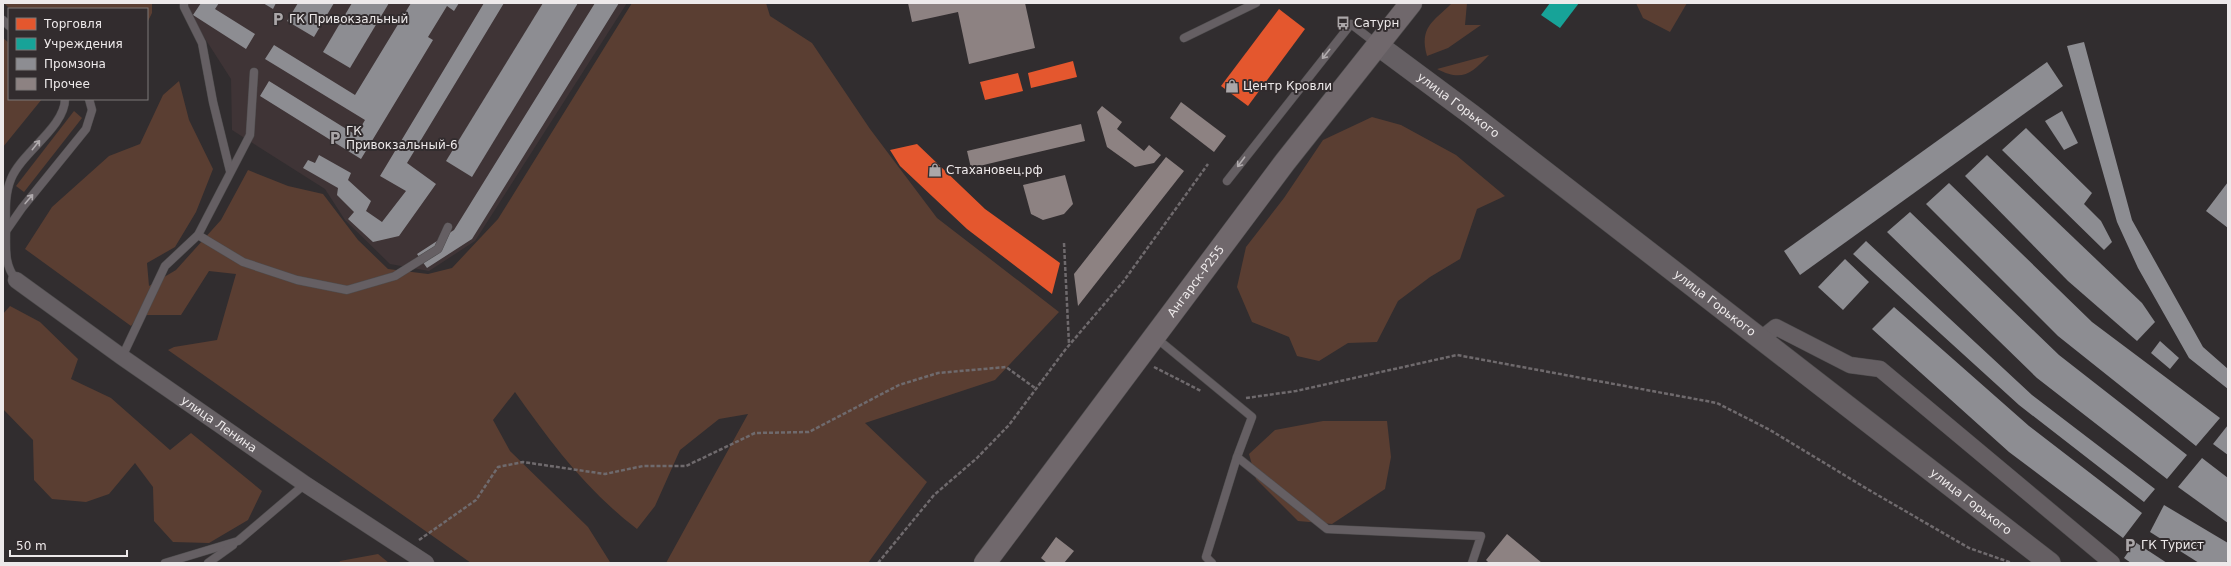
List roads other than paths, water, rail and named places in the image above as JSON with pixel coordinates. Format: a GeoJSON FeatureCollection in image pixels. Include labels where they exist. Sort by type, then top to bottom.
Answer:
{"type":"FeatureCollection","features":[{"type":"Feature","properties":{"kind":"main road","name":"Ангарск-Р255"},"geometry":{"type":"LineString","coordinates":[[985,563],[1285,162],[1379,46],[1411,3]]}},
{"type":"Feature","properties":{"kind":"street","name":"улица Горького"},"geometry":{"type":"LineString","coordinates":[[1379,46],[1478,120],[2050,563]]}},
{"type":"Feature","properties":{"kind":"street","name":"улица Ленина"},"geometry":{"type":"LineString","coordinates":[[16,280],[122,357],[305,484],[426,563]]}},
{"type":"Feature","properties":{"kind":"street"},"geometry":{"type":"LineString","coordinates":[[1761,339],[1776,327],[1850,365],[1880,369],[2112,563]]}},
{"type":"Feature","properties":{"kind":"lane"},"geometry":{"type":"LineString","coordinates":[[184,3],[184,7],[202,43],[213,102],[230,171]]}},
{"type":"Feature","properties":{"kind":"lane"},"geometry":{"type":"LineString","coordinates":[[1184,38],[1256,3]]}},
{"type":"Feature","properties":{"kind":"lane"},"geometry":{"type":"LineString","coordinates":[[1227,180],[1351,24],[1379,46]]}},
{"type":"Feature","properties":{"kind":"lane"},"geometry":{"type":"LineString","coordinates":[[122,357],[165,266],[198,235],[250,135],[254,72]]}},
{"type":"Feature","properties":{"kind":"lane"},"geometry":{"type":"LineString","coordinates":[[16,280],[7,265],[6,200],[11,179],[62,113],[65,100]]}},
{"type":"Feature","properties":{"kind":"lane"},"geometry":{"type":"LineString","coordinates":[[6,231],[22,208],[86,129],[92,110],[89,100]]}},
{"type":"Feature","properties":{"kind":"lane"},"geometry":{"type":"LineString","coordinates":[[198,235],[243,262],[297,280],[347,290],[395,276],[420,261],[438,249],[448,227]]}},
{"type":"Feature","properties":{"kind":"lane"},"geometry":{"type":"LineString","coordinates":[[3,266],[16,280]]}},
{"type":"Feature","properties":{"kind":"lane"},"geometry":{"type":"LineString","coordinates":[[1155,337],[1252,417],[1237,457],[1206,557],[1212,563]]}},
{"type":"Feature","properties":{"kind":"lane"},"geometry":{"type":"LineString","coordinates":[[1237,457],[1327,529],[1481,536],[1472,563]]}},
{"type":"Feature","properties":{"kind":"lane"},"geometry":{"type":"LineString","coordinates":[[208,563],[238,542],[305,484]]}},
{"type":"Feature","properties":{"kind":"lane"},"geometry":{"type":"LineString","coordinates":[[165,563],[238,542]]}},
{"type":"Feature","properties":{"kind":"place","name":"ГК Привокзальный"},"geometry":{"type":"Point","coordinates":[278,19]}},
{"type":"Feature","properties":{"kind":"place","name":"Сатурн"},"geometry":{"type":"Point","coordinates":[1343,23]}},
{"type":"Feature","properties":{"kind":"place","name":"Центр Кровли"},"geometry":{"type":"Point","coordinates":[1232,86]}},
{"type":"Feature","properties":{"kind":"place","name":"ГК Привокзальный-6"},"geometry":{"type":"Point","coordinates":[335,138]}},
{"type":"Feature","properties":{"kind":"place","name":"Стахановец.рф"},"geometry":{"type":"Point","coordinates":[935,170]}},
{"type":"Feature","properties":{"kind":"place","name":"ГК Турист"},"geometry":{"type":"Point","coordinates":[2130,545]}}]}
